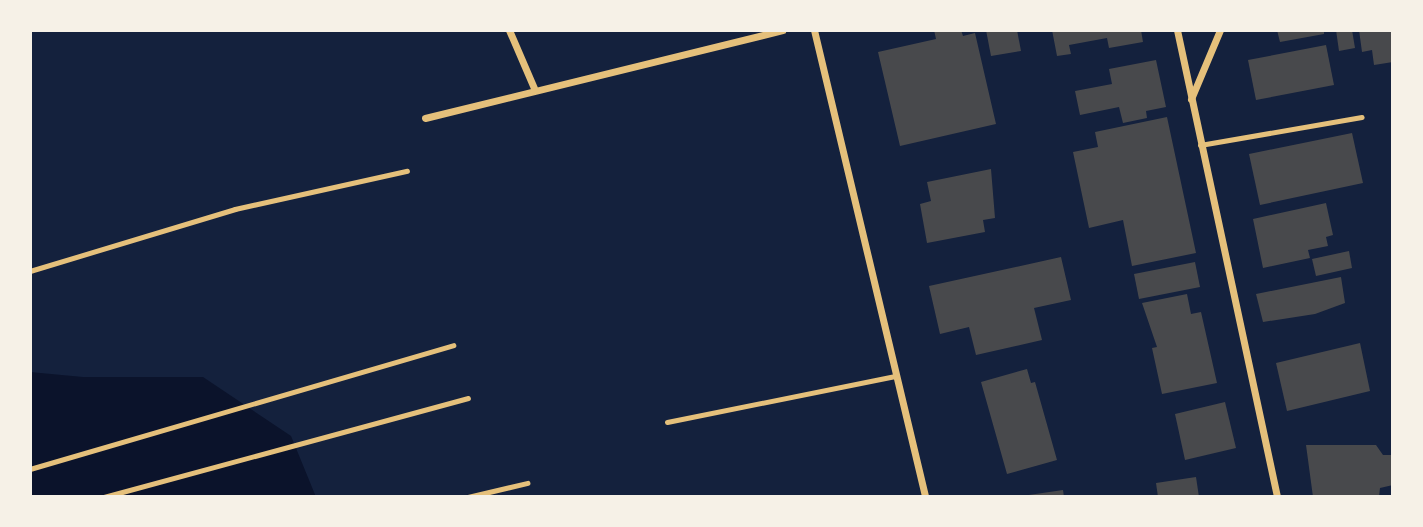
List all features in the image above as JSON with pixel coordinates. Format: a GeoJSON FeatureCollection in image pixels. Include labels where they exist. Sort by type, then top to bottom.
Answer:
{"type":"FeatureCollection","features":[{"type":"Feature","properties":{"kind":"street"},"geometry":{"type":"LineString","coordinates":[[509,30],[534,88]]}},
{"type":"Feature","properties":{"kind":"street"},"geometry":{"type":"LineString","coordinates":[[425,118],[534,88],[782,30]]}},
{"type":"Feature","properties":{"kind":"street"},"geometry":{"type":"LineString","coordinates":[[814,30],[925,497]]}},
{"type":"Feature","properties":{"kind":"street"},"geometry":{"type":"LineString","coordinates":[[1177,30],[1199,145],[1277,497]]}},
{"type":"Feature","properties":{"kind":"street"},"geometry":{"type":"LineString","coordinates":[[1190,100],[1220,30]]}},
{"type":"Feature","properties":{"kind":"lane"},"geometry":{"type":"LineString","coordinates":[[1199,145],[1362,117]]}},
{"type":"Feature","properties":{"kind":"lane"},"geometry":{"type":"LineString","coordinates":[[667,422],[896,376]]}},
{"type":"Feature","properties":{"kind":"path"},"geometry":{"type":"LineString","coordinates":[[30,271],[234,209],[407,171]]}},
{"type":"Feature","properties":{"kind":"path"},"geometry":{"type":"LineString","coordinates":[[30,469],[453,345]]}},
{"type":"Feature","properties":{"kind":"path"},"geometry":{"type":"LineString","coordinates":[[104,497],[468,398]]}},
{"type":"Feature","properties":{"kind":"path"},"geometry":{"type":"LineString","coordinates":[[468,497],[527,483]]}},
{"type":"Feature","properties":{"kind":"water"},"geometry":{"type":"Polygon","coordinates":[[[30,372],[83,377],[203,377],[291,436],[316,497],[30,497],[30,372]]]}},
{"type":"Feature","properties":{"kind":"building"},"geometry":{"type":"Polygon","coordinates":[[[934,30],[961,30],[963,36],[975,33],[996,124],[900,146],[878,52],[936,39],[934,30]]]}},
{"type":"Feature","properties":{"kind":"building"},"geometry":{"type":"Polygon","coordinates":[[[986,30],[1017,30],[1021,51],[991,56],[986,30]]]}},
{"type":"Feature","properties":{"kind":"building"},"geometry":{"type":"Polygon","coordinates":[[[1052,30],[1141,30],[1143,42],[1109,48],[1107,38],[1069,45],[1071,54],[1057,56],[1052,30]]]}},
{"type":"Feature","properties":{"kind":"building"},"geometry":{"type":"Polygon","coordinates":[[[1277,30],[1324,30],[1324,34],[1280,42],[1277,30]]]}},
{"type":"Feature","properties":{"kind":"building"},"geometry":{"type":"Polygon","coordinates":[[[1336,30],[1352,30],[1355,48],[1339,51],[1336,30]]]}},
{"type":"Feature","properties":{"kind":"building"},"geometry":{"type":"Polygon","coordinates":[[[1359,30],[1392,30],[1393,62],[1374,65],[1372,50],[1362,52],[1359,30]]]}},
{"type":"Feature","properties":{"kind":"building"},"geometry":{"type":"Polygon","coordinates":[[[1326,45],[1334,85],[1256,100],[1248,60],[1326,45]]]}},
{"type":"Feature","properties":{"kind":"building"},"geometry":{"type":"Polygon","coordinates":[[[1156,60],[1166,107],[1146,111],[1147,118],[1123,123],[1119,107],[1080,115],[1075,91],[1112,84],[1109,69],[1156,60]]]}},
{"type":"Feature","properties":{"kind":"building"},"geometry":{"type":"Polygon","coordinates":[[[1167,117],[1196,253],[1132,266],[1123,220],[1089,228],[1073,152],[1098,147],[1095,132],[1167,117]]]}},
{"type":"Feature","properties":{"kind":"building"},"geometry":{"type":"Polygon","coordinates":[[[1352,133],[1363,183],[1260,205],[1249,154],[1352,133]]]}},
{"type":"Feature","properties":{"kind":"building"},"geometry":{"type":"Polygon","coordinates":[[[991,169],[995,218],[983,220],[985,232],[927,243],[920,204],[931,201],[927,182],[991,169]]]}},
{"type":"Feature","properties":{"kind":"building"},"geometry":{"type":"Polygon","coordinates":[[[1326,203],[1333,235],[1326,237],[1328,246],[1308,250],[1310,258],[1263,268],[1253,219],[1326,203]]]}},
{"type":"Feature","properties":{"kind":"building"},"geometry":{"type":"Polygon","coordinates":[[[1349,251],[1352,268],[1316,276],[1312,259],[1349,251]]]}},
{"type":"Feature","properties":{"kind":"building"},"geometry":{"type":"Polygon","coordinates":[[[1061,257],[1071,300],[1034,308],[1042,340],[976,355],[969,327],[940,334],[929,286],[1061,257]]]}},
{"type":"Feature","properties":{"kind":"building"},"geometry":{"type":"Polygon","coordinates":[[[1195,262],[1200,287],[1139,299],[1134,274],[1195,262]]]}},
{"type":"Feature","properties":{"kind":"building"},"geometry":{"type":"Polygon","coordinates":[[[1341,277],[1345,303],[1315,314],[1263,322],[1256,294],[1341,277]]]}},
{"type":"Feature","properties":{"kind":"building"},"geometry":{"type":"Polygon","coordinates":[[[1187,294],[1191,314],[1201,312],[1217,383],[1162,394],[1152,348],[1157,347],[1142,303],[1187,294]]]}},
{"type":"Feature","properties":{"kind":"building"},"geometry":{"type":"Polygon","coordinates":[[[1360,343],[1370,391],[1287,411],[1276,363],[1360,343]]]}},
{"type":"Feature","properties":{"kind":"building"},"geometry":{"type":"Polygon","coordinates":[[[1027,369],[1031,383],[1035,382],[1057,460],[1007,474],[981,382],[1027,369]]]}},
{"type":"Feature","properties":{"kind":"building"},"geometry":{"type":"Polygon","coordinates":[[[1225,402],[1236,448],[1185,460],[1175,414],[1225,402]]]}},
{"type":"Feature","properties":{"kind":"building"},"geometry":{"type":"Polygon","coordinates":[[[1306,445],[1376,445],[1383,455],[1393,455],[1393,485],[1380,488],[1379,497],[1313,497],[1306,445]]]}},
{"type":"Feature","properties":{"kind":"building"},"geometry":{"type":"Polygon","coordinates":[[[1196,477],[1199,497],[1158,497],[1156,483],[1196,477]]]}},
{"type":"Feature","properties":{"kind":"building"},"geometry":{"type":"Polygon","coordinates":[[[1063,490],[1064,497],[1022,497],[1022,496],[1063,490]]]}}]}
